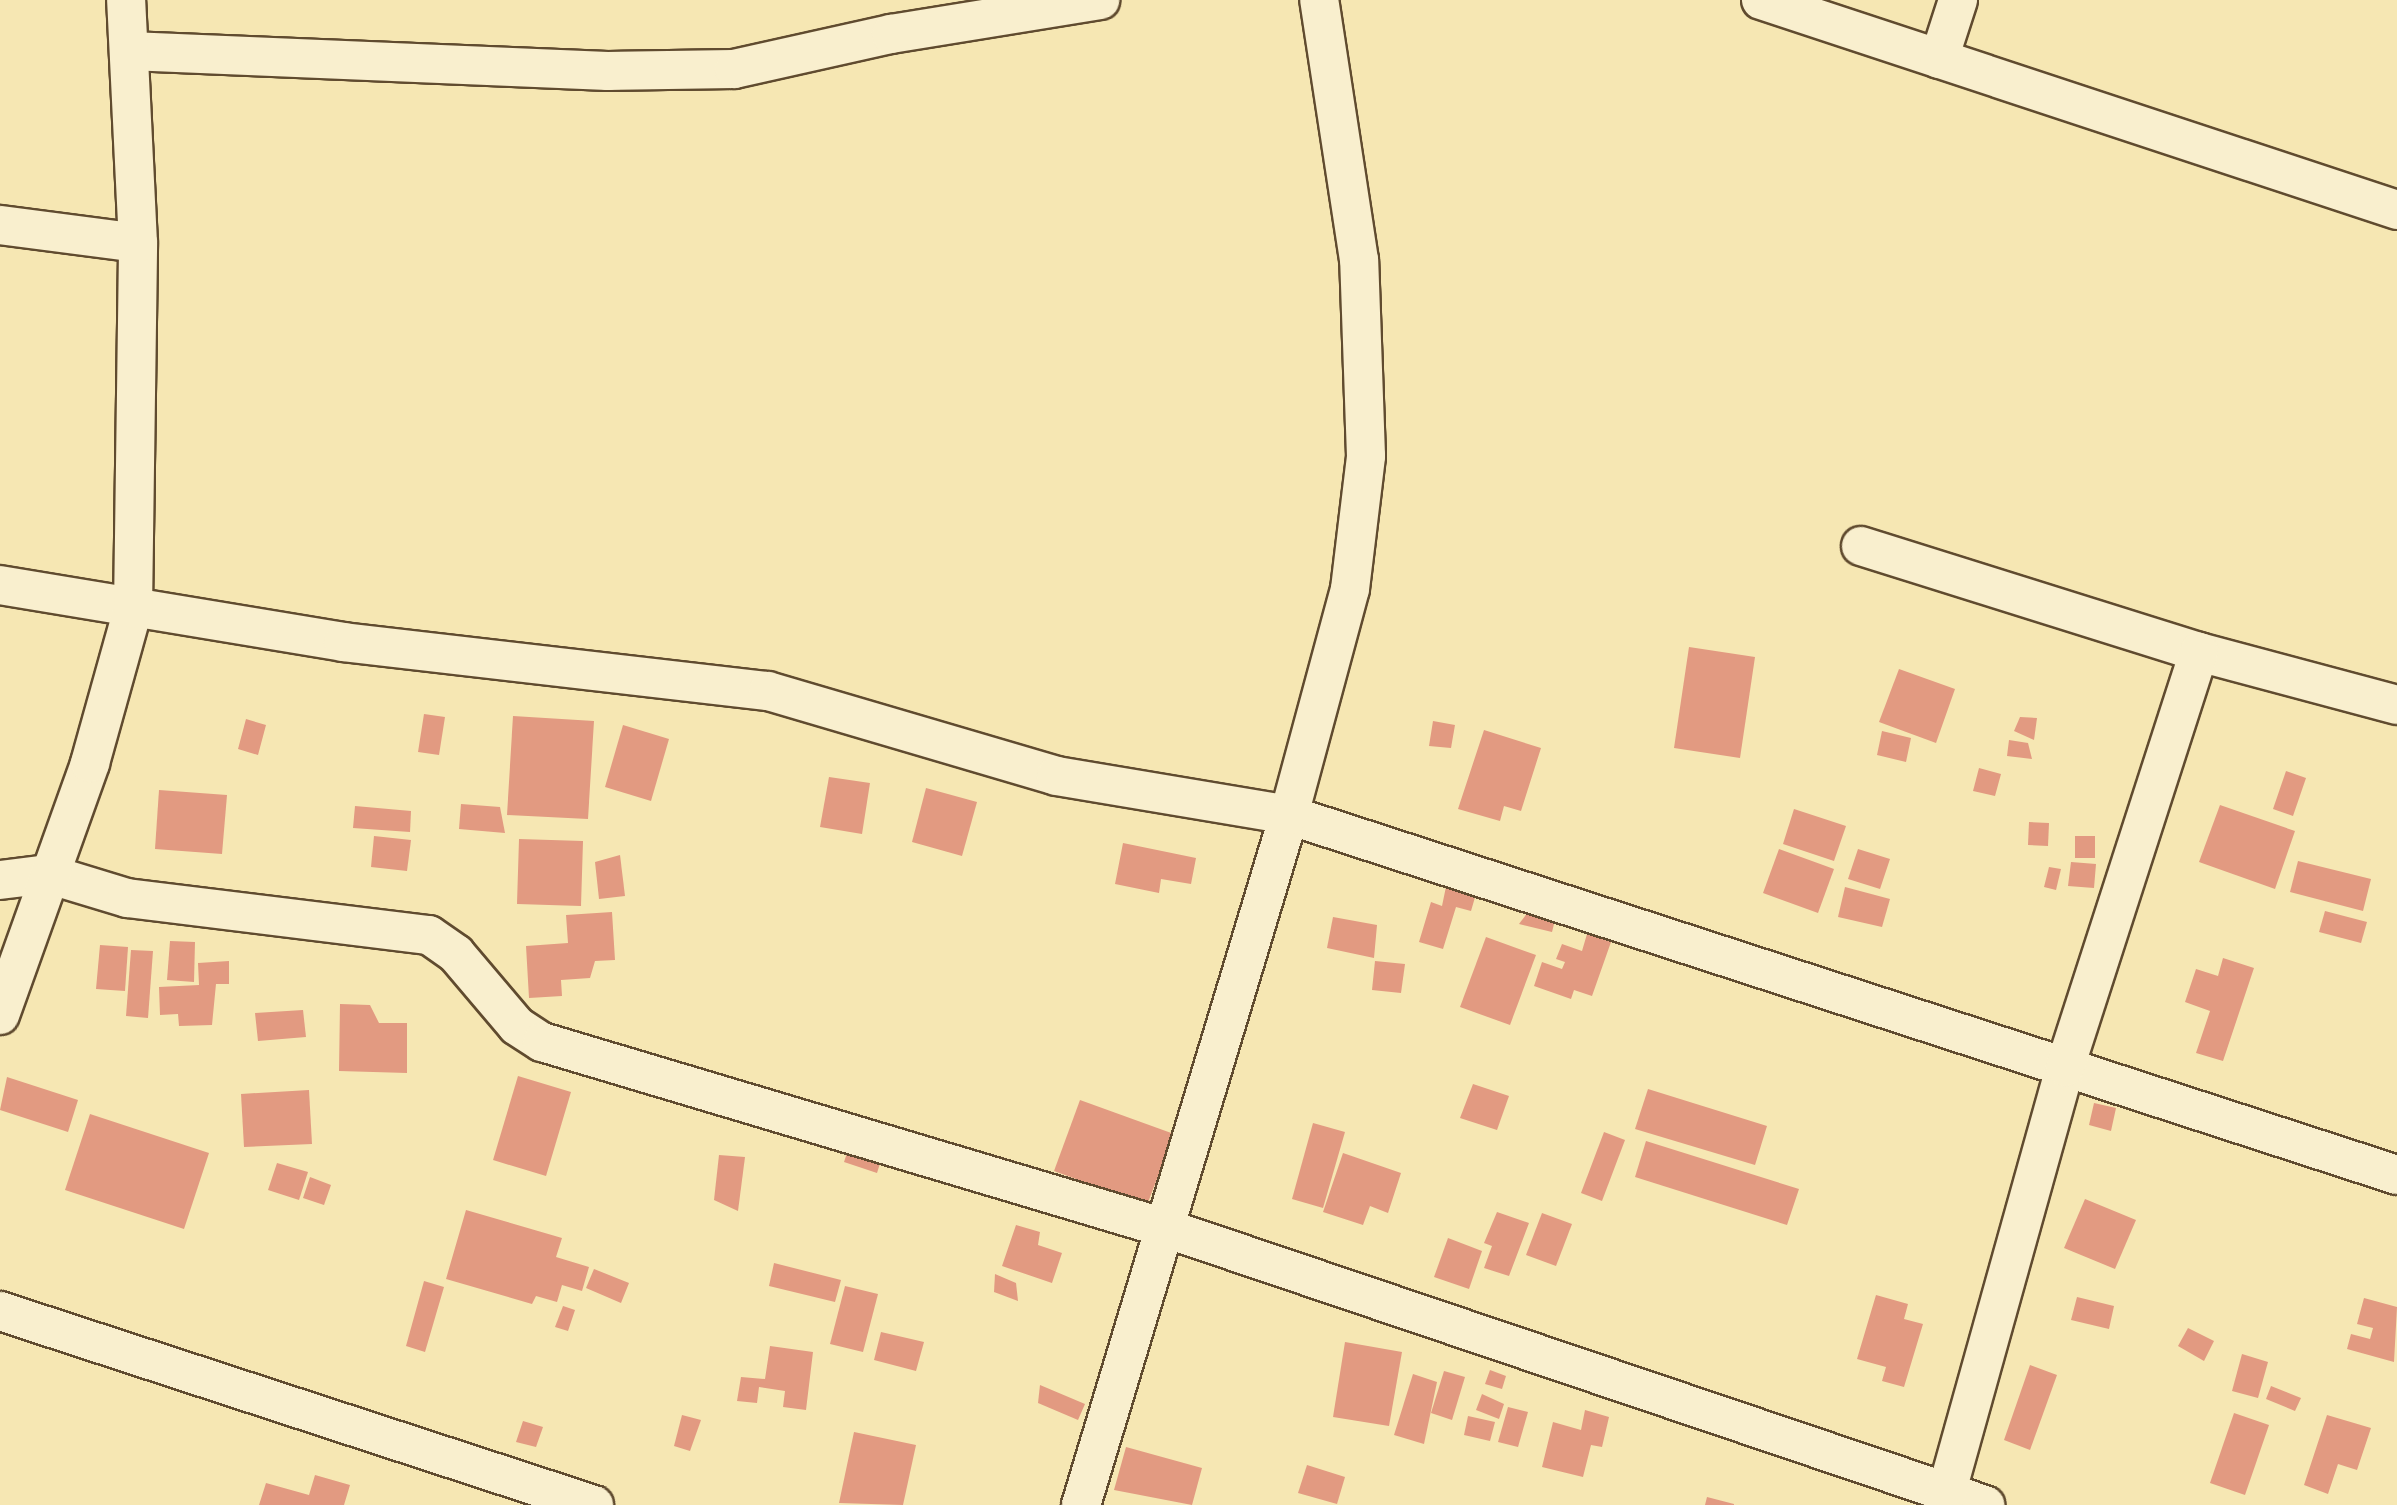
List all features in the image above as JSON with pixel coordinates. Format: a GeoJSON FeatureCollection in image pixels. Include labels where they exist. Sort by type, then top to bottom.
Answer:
{"type":"FeatureCollection","features":[{"type":"Feature","properties":{"kind":"street"},"geometry":{"type":"LineString","coordinates":[[0,1015],[48,874],[90,763],[133,609],[138,243],[126,0]]}},
{"type":"Feature","properties":{"kind":"street"},"geometry":{"type":"LineString","coordinates":[[129,51],[608,71],[734,69],[891,34],[1100,0]]}},
{"type":"Feature","properties":{"kind":"street"},"geometry":{"type":"LineString","coordinates":[[1082,1505],[1289,815],[1350,589],[1366,456],[1359,260],[1319,0]]}},
{"type":"Feature","properties":{"kind":"street"},"geometry":{"type":"LineString","coordinates":[[1761,0],[2397,210]]}},
{"type":"Feature","properties":{"kind":"street"},"geometry":{"type":"LineString","coordinates":[[1939,59],[1958,0]]}},
{"type":"Feature","properties":{"kind":"street"},"geometry":{"type":"LineString","coordinates":[[0,225],[138,243]]}},
{"type":"Feature","properties":{"kind":"street"},"geometry":{"type":"LineString","coordinates":[[1861,546],[2199,652],[2397,705]]}},
{"type":"Feature","properties":{"kind":"street"},"geometry":{"type":"LineString","coordinates":[[0,585],[343,642],[768,691],[1056,776],[1289,815],[2397,1175]]}},
{"type":"Feature","properties":{"kind":"street"},"geometry":{"type":"LineString","coordinates":[[1945,1499],[2065,1067],[2199,652]]}},
{"type":"Feature","properties":{"kind":"street"},"geometry":{"type":"LineString","coordinates":[[0,880],[48,874],[127,898],[429,935],[456,954],[517,1026],[542,1042],[1165,1228],[1945,1499],[1985,1505]]}},
{"type":"Feature","properties":{"kind":"street"},"geometry":{"type":"LineString","coordinates":[[0,1311],[594,1505]]}},
{"type":"Feature","properties":{"kind":"building"},"geometry":{"type":"Polygon","coordinates":[[[1689,647],[1755,657],[1740,758],[1674,748],[1689,647]]]}},
{"type":"Feature","properties":{"kind":"building"},"geometry":{"type":"Polygon","coordinates":[[[1899,669],[1955,689],[1936,743],[1879,722],[1899,669]]]}},
{"type":"Feature","properties":{"kind":"building"},"geometry":{"type":"Polygon","coordinates":[[[424,714],[445,717],[439,755],[418,752],[424,714]]]}},
{"type":"Feature","properties":{"kind":"building"},"geometry":{"type":"Polygon","coordinates":[[[513,716],[594,721],[588,819],[507,815],[513,716]]]}},
{"type":"Feature","properties":{"kind":"building"},"geometry":{"type":"Polygon","coordinates":[[[2020,717],[2037,718],[2034,740],[2014,731],[2020,717]]]}},
{"type":"Feature","properties":{"kind":"building"},"geometry":{"type":"Polygon","coordinates":[[[246,719],[266,725],[258,755],[238,749],[246,719]]]}},
{"type":"Feature","properties":{"kind":"building"},"geometry":{"type":"Polygon","coordinates":[[[1433,721],[1455,725],[1451,748],[1429,746],[1433,721]]]}},
{"type":"Feature","properties":{"kind":"building"},"geometry":{"type":"Polygon","coordinates":[[[623,725],[669,739],[651,801],[605,787],[623,725]]]}},
{"type":"Feature","properties":{"kind":"building"},"geometry":{"type":"Polygon","coordinates":[[[1484,730],[1541,748],[1521,811],[1504,806],[1500,821],[1458,809],[1484,730]]]}},
{"type":"Feature","properties":{"kind":"building"},"geometry":{"type":"Polygon","coordinates":[[[1882,731],[1911,738],[1906,762],[1877,755],[1882,731]]]}},
{"type":"Feature","properties":{"kind":"building"},"geometry":{"type":"Polygon","coordinates":[[[2009,740],[2028,743],[2032,759],[2007,756],[2009,740]]]}},
{"type":"Feature","properties":{"kind":"building"},"geometry":{"type":"Polygon","coordinates":[[[1979,768],[2001,774],[1995,796],[1973,791],[1979,768]]]}},
{"type":"Feature","properties":{"kind":"building"},"geometry":{"type":"Polygon","coordinates":[[[2286,771],[2306,778],[2293,816],[2273,809],[2286,771]]]}},
{"type":"Feature","properties":{"kind":"building"},"geometry":{"type":"Polygon","coordinates":[[[829,777],[870,783],[862,834],[820,827],[829,777]]]}},
{"type":"Feature","properties":{"kind":"building"},"geometry":{"type":"Polygon","coordinates":[[[926,788],[977,802],[962,856],[912,842],[926,788]]]}},
{"type":"Feature","properties":{"kind":"building"},"geometry":{"type":"Polygon","coordinates":[[[159,790],[227,795],[222,854],[155,849],[159,790]]]}},
{"type":"Feature","properties":{"kind":"building"},"geometry":{"type":"Polygon","coordinates":[[[461,804],[500,807],[505,833],[459,829],[461,804]]]}},
{"type":"Feature","properties":{"kind":"building"},"geometry":{"type":"Polygon","coordinates":[[[2220,805],[2295,831],[2275,889],[2199,862],[2220,805]]]}},
{"type":"Feature","properties":{"kind":"building"},"geometry":{"type":"Polygon","coordinates":[[[355,806],[411,811],[410,832],[353,828],[355,806]]]}},
{"type":"Feature","properties":{"kind":"building"},"geometry":{"type":"Polygon","coordinates":[[[1794,809],[1846,826],[1834,861],[1783,844],[1794,809]]]}},
{"type":"Feature","properties":{"kind":"building"},"geometry":{"type":"Polygon","coordinates":[[[2029,822],[2049,823],[2048,846],[2028,845],[2029,822]]]}},
{"type":"Feature","properties":{"kind":"building"},"geometry":{"type":"Polygon","coordinates":[[[374,836],[411,840],[407,871],[371,867],[374,836]]]}},
{"type":"Feature","properties":{"kind":"building"},"geometry":{"type":"Polygon","coordinates":[[[2075,836],[2095,836],[2095,858],[2075,858],[2075,836]]]}},
{"type":"Feature","properties":{"kind":"building"},"geometry":{"type":"Polygon","coordinates":[[[519,839],[583,841],[581,906],[517,904],[519,839]]]}},
{"type":"Feature","properties":{"kind":"building"},"geometry":{"type":"Polygon","coordinates":[[[1123,843],[1196,858],[1191,884],[1161,879],[1159,893],[1115,884],[1123,843]]]}},
{"type":"Feature","properties":{"kind":"building"},"geometry":{"type":"Polygon","coordinates":[[[1779,849],[1834,869],[1818,913],[1763,893],[1779,849]]]}},
{"type":"Feature","properties":{"kind":"building"},"geometry":{"type":"Polygon","coordinates":[[[1858,849],[1890,859],[1880,889],[1848,879],[1858,849]]]}},
{"type":"Feature","properties":{"kind":"building"},"geometry":{"type":"Polygon","coordinates":[[[620,855],[625,896],[599,899],[595,862],[620,855]]]}},
{"type":"Feature","properties":{"kind":"building"},"geometry":{"type":"Polygon","coordinates":[[[2298,861],[2371,879],[2363,911],[2290,892],[2298,861]]]}},
{"type":"Feature","properties":{"kind":"building"},"geometry":{"type":"Polygon","coordinates":[[[2071,862],[2096,864],[2094,888],[2068,886],[2071,862]]]}},
{"type":"Feature","properties":{"kind":"building"},"geometry":{"type":"Polygon","coordinates":[[[2049,867],[2061,869],[2056,890],[2044,887],[2049,867]]]}},
{"type":"Feature","properties":{"kind":"building"},"geometry":{"type":"Polygon","coordinates":[[[1448,877],[1478,887],[1471,911],[1456,907],[1443,949],[1419,942],[1431,902],[1442,906],[1448,877]]]}},
{"type":"Feature","properties":{"kind":"building"},"geometry":{"type":"Polygon","coordinates":[[[1845,887],[1890,899],[1882,927],[1838,917],[1845,887]]]}},
{"type":"Feature","properties":{"kind":"building"},"geometry":{"type":"Polygon","coordinates":[[[2325,911],[2367,922],[2361,943],[2319,932],[2325,911]]]}},
{"type":"Feature","properties":{"kind":"building"},"geometry":{"type":"Polygon","coordinates":[[[612,912],[615,960],[595,961],[590,978],[561,980],[562,996],[529,998],[526,946],[568,943],[566,915],[612,912]]]}},
{"type":"Feature","properties":{"kind":"building"},"geometry":{"type":"Polygon","coordinates":[[[1528,912],[1557,912],[1552,932],[1519,924],[1528,912]]]}},
{"type":"Feature","properties":{"kind":"building"},"geometry":{"type":"Polygon","coordinates":[[[1333,917],[1377,925],[1374,958],[1327,948],[1333,917]]]}},
{"type":"Feature","properties":{"kind":"building"},"geometry":{"type":"Polygon","coordinates":[[[1587,934],[1611,942],[1592,996],[1574,990],[1571,999],[1534,986],[1542,962],[1562,969],[1565,962],[1556,959],[1562,944],[1582,951],[1587,934]]]}},
{"type":"Feature","properties":{"kind":"building"},"geometry":{"type":"Polygon","coordinates":[[[1486,937],[1536,955],[1510,1025],[1460,1007],[1486,937]]]}},
{"type":"Feature","properties":{"kind":"building"},"geometry":{"type":"Polygon","coordinates":[[[170,941],[195,942],[194,982],[167,980],[170,941]]]}},
{"type":"Feature","properties":{"kind":"building"},"geometry":{"type":"Polygon","coordinates":[[[100,945],[128,947],[125,991],[96,989],[100,945]]]}},
{"type":"Feature","properties":{"kind":"building"},"geometry":{"type":"Polygon","coordinates":[[[131,950],[153,951],[148,1018],[126,1016],[131,950]]]}},
{"type":"Feature","properties":{"kind":"building"},"geometry":{"type":"Polygon","coordinates":[[[2223,958],[2254,968],[2223,1061],[2196,1053],[2210,1011],[2185,1002],[2196,969],[2218,976],[2223,958]]]}},
{"type":"Feature","properties":{"kind":"building"},"geometry":{"type":"Polygon","coordinates":[[[229,961],[229,984],[216,984],[212,1025],[179,1026],[178,1014],[160,1015],[159,987],[199,985],[198,963],[229,961]]]}},
{"type":"Feature","properties":{"kind":"building"},"geometry":{"type":"Polygon","coordinates":[[[1375,961],[1405,964],[1401,993],[1372,990],[1375,961]]]}},
{"type":"Feature","properties":{"kind":"building"},"geometry":{"type":"Polygon","coordinates":[[[340,1004],[370,1005],[379,1023],[407,1023],[407,1073],[339,1071],[340,1004]]]}},
{"type":"Feature","properties":{"kind":"building"},"geometry":{"type":"Polygon","coordinates":[[[303,1010],[306,1037],[258,1041],[255,1013],[303,1010]]]}},
{"type":"Feature","properties":{"kind":"building"},"geometry":{"type":"Polygon","coordinates":[[[518,1076],[571,1092],[546,1176],[493,1160],[518,1076]]]}},
{"type":"Feature","properties":{"kind":"building"},"geometry":{"type":"Polygon","coordinates":[[[7,1077],[78,1100],[68,1132],[0,1110],[7,1077]]]}},
{"type":"Feature","properties":{"kind":"building"},"geometry":{"type":"Polygon","coordinates":[[[1473,1084],[1509,1096],[1497,1130],[1460,1118],[1473,1084]]]}},
{"type":"Feature","properties":{"kind":"building"},"geometry":{"type":"Polygon","coordinates":[[[1648,1089],[1767,1126],[1755,1165],[1635,1129],[1648,1089]]]}},
{"type":"Feature","properties":{"kind":"building"},"geometry":{"type":"Polygon","coordinates":[[[309,1090],[312,1144],[244,1147],[241,1094],[309,1090]]]}},
{"type":"Feature","properties":{"kind":"building"},"geometry":{"type":"Polygon","coordinates":[[[1080,1100],[1174,1134],[1147,1205],[1054,1171],[1080,1100]]]}},
{"type":"Feature","properties":{"kind":"building"},"geometry":{"type":"Polygon","coordinates":[[[2094,1103],[2116,1108],[2111,1131],[2089,1125],[2094,1103]]]}},
{"type":"Feature","properties":{"kind":"building"},"geometry":{"type":"Polygon","coordinates":[[[90,1114],[209,1153],[184,1229],[65,1190],[90,1114]]]}},
{"type":"Feature","properties":{"kind":"building"},"geometry":{"type":"Polygon","coordinates":[[[1313,1123],[1345,1132],[1323,1208],[1292,1199],[1313,1123]]]}},
{"type":"Feature","properties":{"kind":"building"},"geometry":{"type":"Polygon","coordinates":[[[1604,1132],[1625,1140],[1602,1201],[1581,1193],[1604,1132]]]}},
{"type":"Feature","properties":{"kind":"building"},"geometry":{"type":"Polygon","coordinates":[[[1646,1141],[1799,1189],[1787,1225],[1635,1177],[1646,1141]]]}},
{"type":"Feature","properties":{"kind":"building"},"geometry":{"type":"Polygon","coordinates":[[[850,1144],[883,1154],[877,1173],[844,1162],[850,1144]]]}},
{"type":"Feature","properties":{"kind":"building"},"geometry":{"type":"Polygon","coordinates":[[[1343,1153],[1401,1173],[1388,1213],[1370,1206],[1363,1225],[1323,1212],[1343,1153]]]}},
{"type":"Feature","properties":{"kind":"building"},"geometry":{"type":"Polygon","coordinates":[[[719,1155],[745,1157],[738,1211],[714,1200],[719,1155]]]}},
{"type":"Feature","properties":{"kind":"building"},"geometry":{"type":"Polygon","coordinates":[[[277,1163],[308,1172],[299,1200],[268,1190],[277,1163]]]}},
{"type":"Feature","properties":{"kind":"building"},"geometry":{"type":"Polygon","coordinates":[[[310,1177],[331,1185],[324,1205],[303,1198],[310,1177]]]}},
{"type":"Feature","properties":{"kind":"building"},"geometry":{"type":"Polygon","coordinates":[[[2085,1199],[2136,1220],[2115,1269],[2064,1248],[2085,1199]]]}},
{"type":"Feature","properties":{"kind":"building"},"geometry":{"type":"Polygon","coordinates":[[[466,1210],[562,1238],[556,1257],[589,1267],[582,1291],[562,1285],[557,1302],[536,1296],[532,1304],[446,1279],[466,1210]]]}},
{"type":"Feature","properties":{"kind":"building"},"geometry":{"type":"Polygon","coordinates":[[[1497,1212],[1529,1223],[1509,1276],[1484,1268],[1492,1246],[1484,1243],[1497,1212]]]}},
{"type":"Feature","properties":{"kind":"building"},"geometry":{"type":"Polygon","coordinates":[[[1542,1213],[1572,1224],[1556,1266],[1526,1255],[1542,1213]]]}},
{"type":"Feature","properties":{"kind":"building"},"geometry":{"type":"Polygon","coordinates":[[[1016,1225],[1040,1232],[1038,1245],[1062,1253],[1052,1283],[1002,1266],[1016,1225]]]}},
{"type":"Feature","properties":{"kind":"building"},"geometry":{"type":"Polygon","coordinates":[[[1448,1238],[1482,1251],[1469,1289],[1434,1277],[1448,1238]]]}},
{"type":"Feature","properties":{"kind":"building"},"geometry":{"type":"Polygon","coordinates":[[[774,1263],[841,1280],[835,1302],[769,1286],[774,1263]]]}},
{"type":"Feature","properties":{"kind":"building"},"geometry":{"type":"Polygon","coordinates":[[[594,1269],[629,1283],[621,1303],[586,1288],[594,1269]]]}},
{"type":"Feature","properties":{"kind":"building"},"geometry":{"type":"Polygon","coordinates":[[[995,1274],[1016,1283],[1018,1301],[994,1292],[995,1274]]]}},
{"type":"Feature","properties":{"kind":"building"},"geometry":{"type":"Polygon","coordinates":[[[424,1281],[444,1287],[425,1352],[406,1346],[424,1281]]]}},
{"type":"Feature","properties":{"kind":"building"},"geometry":{"type":"Polygon","coordinates":[[[845,1286],[878,1294],[863,1352],[830,1344],[845,1286]]]}},
{"type":"Feature","properties":{"kind":"building"},"geometry":{"type":"Polygon","coordinates":[[[1876,1295],[1908,1304],[1904,1319],[1923,1324],[1904,1387],[1882,1381],[1886,1367],[1857,1359],[1876,1295]]]}},
{"type":"Feature","properties":{"kind":"building"},"geometry":{"type":"Polygon","coordinates":[[[2077,1297],[2114,1306],[2109,1329],[2071,1320],[2077,1297]]]}},
{"type":"Feature","properties":{"kind":"building"},"geometry":{"type":"Polygon","coordinates":[[[2364,1298],[2397,1307],[2394,1362],[2347,1349],[2351,1334],[2370,1339],[2373,1328],[2357,1324],[2364,1298]]]}},
{"type":"Feature","properties":{"kind":"building"},"geometry":{"type":"Polygon","coordinates":[[[563,1306],[575,1310],[568,1331],[555,1327],[563,1306]]]}},
{"type":"Feature","properties":{"kind":"building"},"geometry":{"type":"Polygon","coordinates":[[[2188,1328],[2214,1341],[2204,1361],[2178,1346],[2188,1328]]]}},
{"type":"Feature","properties":{"kind":"building"},"geometry":{"type":"Polygon","coordinates":[[[881,1332],[924,1342],[916,1371],[874,1360],[881,1332]]]}},
{"type":"Feature","properties":{"kind":"building"},"geometry":{"type":"Polygon","coordinates":[[[1345,1342],[1402,1352],[1389,1426],[1333,1417],[1345,1342]]]}},
{"type":"Feature","properties":{"kind":"building"},"geometry":{"type":"Polygon","coordinates":[[[770,1346],[813,1352],[806,1410],[783,1407],[785,1391],[759,1387],[757,1403],[737,1401],[741,1377],[765,1379],[770,1346]]]}},
{"type":"Feature","properties":{"kind":"building"},"geometry":{"type":"Polygon","coordinates":[[[2242,1354],[2268,1362],[2258,1398],[2232,1391],[2242,1354]]]}},
{"type":"Feature","properties":{"kind":"building"},"geometry":{"type":"Polygon","coordinates":[[[2030,1365],[2057,1375],[2030,1450],[2004,1440],[2030,1365]]]}},
{"type":"Feature","properties":{"kind":"building"},"geometry":{"type":"Polygon","coordinates":[[[1490,1370],[1506,1376],[1502,1389],[1485,1384],[1490,1370]]]}},
{"type":"Feature","properties":{"kind":"building"},"geometry":{"type":"Polygon","coordinates":[[[1444,1371],[1465,1377],[1452,1420],[1431,1413],[1444,1371]]]}},
{"type":"Feature","properties":{"kind":"building"},"geometry":{"type":"Polygon","coordinates":[[[1413,1374],[1437,1382],[1424,1444],[1394,1435],[1413,1374]]]}},
{"type":"Feature","properties":{"kind":"building"},"geometry":{"type":"Polygon","coordinates":[[[1040,1385],[1085,1404],[1078,1420],[1038,1403],[1040,1385]]]}},
{"type":"Feature","properties":{"kind":"building"},"geometry":{"type":"Polygon","coordinates":[[[2271,1386],[2301,1398],[2295,1411],[2266,1399],[2271,1386]]]}},
{"type":"Feature","properties":{"kind":"building"},"geometry":{"type":"Polygon","coordinates":[[[1482,1394],[1504,1404],[1499,1419],[1476,1410],[1482,1394]]]}},
{"type":"Feature","properties":{"kind":"building"},"geometry":{"type":"Polygon","coordinates":[[[1508,1407],[1528,1412],[1518,1447],[1498,1442],[1508,1407]]]}},
{"type":"Feature","properties":{"kind":"building"},"geometry":{"type":"Polygon","coordinates":[[[1585,1410],[1609,1417],[1602,1447],[1591,1445],[1583,1477],[1542,1467],[1553,1422],[1581,1430],[1585,1410]]]}},
{"type":"Feature","properties":{"kind":"building"},"geometry":{"type":"Polygon","coordinates":[[[2234,1413],[2269,1425],[2245,1495],[2210,1483],[2234,1413]]]}},
{"type":"Feature","properties":{"kind":"building"},"geometry":{"type":"Polygon","coordinates":[[[682,1415],[701,1420],[690,1451],[674,1446],[682,1415]]]}},
{"type":"Feature","properties":{"kind":"building"},"geometry":{"type":"Polygon","coordinates":[[[2327,1415],[2371,1428],[2357,1470],[2338,1464],[2328,1494],[2304,1485],[2327,1415]]]}},
{"type":"Feature","properties":{"kind":"building"},"geometry":{"type":"Polygon","coordinates":[[[1468,1416],[1495,1422],[1490,1441],[1464,1435],[1468,1416]]]}},
{"type":"Feature","properties":{"kind":"building"},"geometry":{"type":"Polygon","coordinates":[[[523,1421],[543,1427],[536,1447],[516,1442],[523,1421]]]}},
{"type":"Feature","properties":{"kind":"building"},"geometry":{"type":"Polygon","coordinates":[[[854,1432],[916,1445],[903,1505],[839,1503],[854,1432]]]}},
{"type":"Feature","properties":{"kind":"building"},"geometry":{"type":"Polygon","coordinates":[[[1126,1447],[1202,1468],[1192,1505],[1114,1490],[1126,1447]]]}},
{"type":"Feature","properties":{"kind":"building"},"geometry":{"type":"Polygon","coordinates":[[[1307,1465],[1345,1477],[1337,1504],[1298,1493],[1307,1465]]]}},
{"type":"Feature","properties":{"kind":"building"},"geometry":{"type":"Polygon","coordinates":[[[315,1475],[350,1485],[344,1505],[259,1505],[266,1483],[309,1495],[315,1475]]]}},
{"type":"Feature","properties":{"kind":"building"},"geometry":{"type":"Polygon","coordinates":[[[1707,1497],[1734,1504],[1734,1505],[1705,1505],[1707,1497]]]}}]}
